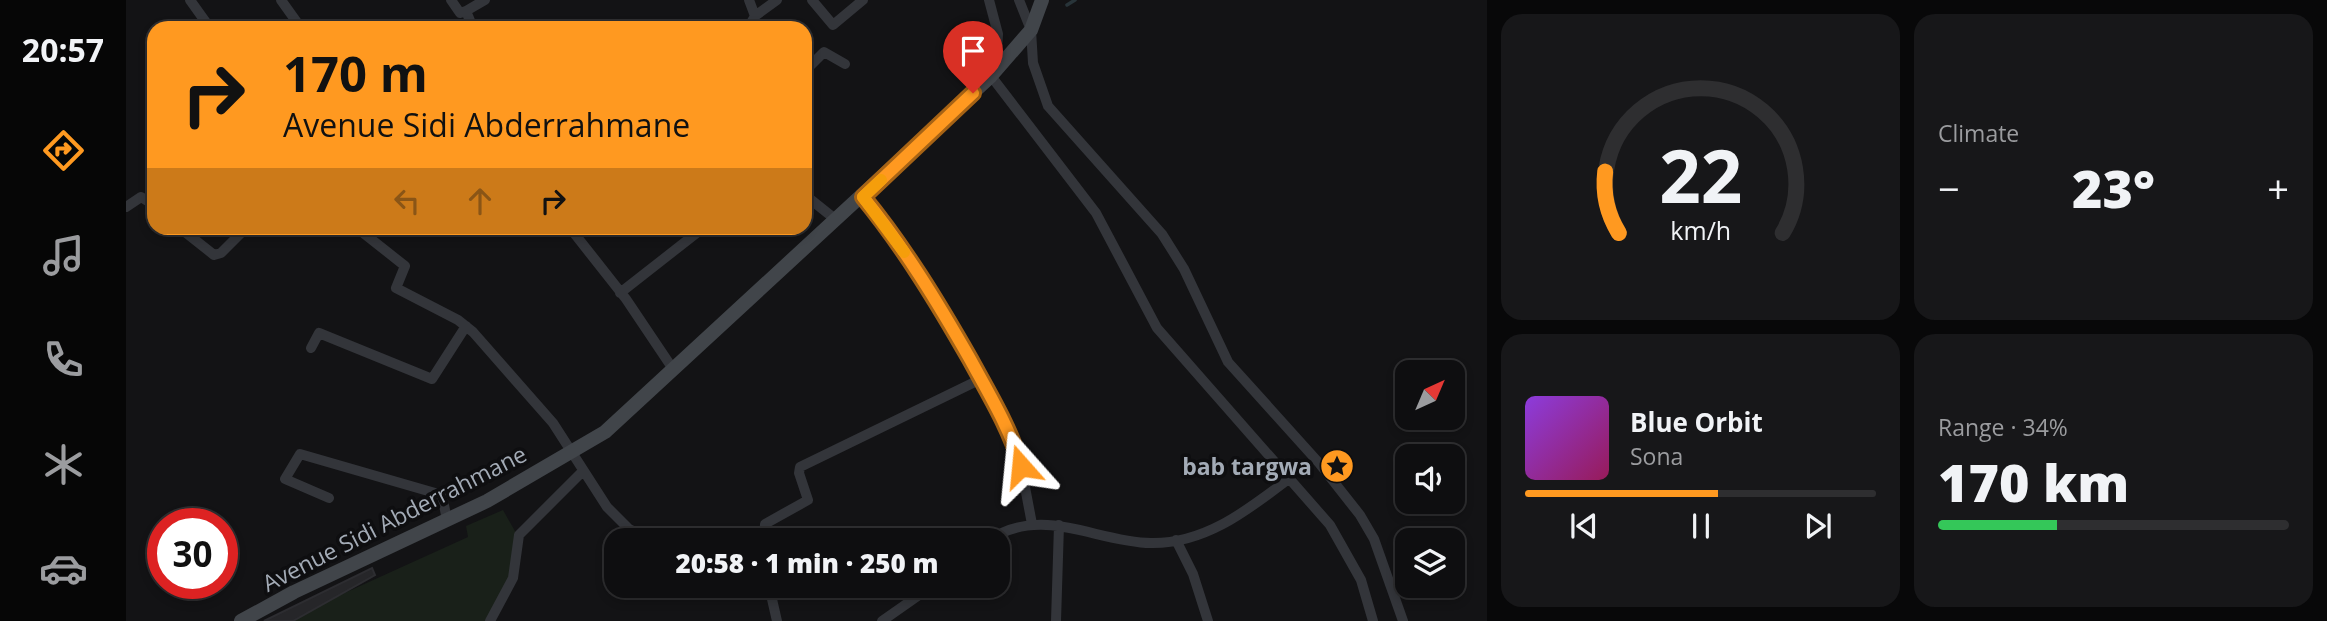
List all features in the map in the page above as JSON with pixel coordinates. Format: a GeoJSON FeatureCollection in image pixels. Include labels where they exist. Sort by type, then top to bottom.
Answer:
{"type":"FeatureCollection","features":[{"type":"Feature","properties":{"kind":"street"},"geometry":{"type":"LineString","coordinates":[[190,0],[205,21]]}},
{"type":"Feature","properties":{"kind":"street"},"geometry":{"type":"LineString","coordinates":[[281,0],[296,21]]}},
{"type":"Feature","properties":{"kind":"street"},"geometry":{"type":"LineString","coordinates":[[451,0],[460,13],[485,0]]}},
{"type":"Feature","properties":{"kind":"street"},"geometry":{"type":"LineString","coordinates":[[749,0],[755,16]]}},
{"type":"Feature","properties":{"kind":"street"},"geometry":{"type":"LineString","coordinates":[[752,21],[777,0]]}},
{"type":"Feature","properties":{"kind":"street"},"geometry":{"type":"LineString","coordinates":[[811,0],[833,25],[863,0]]}},
{"type":"Feature","properties":{"kind":"street"},"geometry":{"type":"LineString","coordinates":[[989,0],[998,34],[993,74],[1096,213],[1157,328],[1212,394],[1290,478],[1349,555],[1373,621]]}},
{"type":"Feature","properties":{"kind":"street"},"geometry":{"type":"LineString","coordinates":[[1018,0],[1031,30],[1033,63],[1048,106],[1162,234],[1184,269],[1228,362],[1360,515],[1374,539],[1403,621]]}},
{"type":"Feature","properties":{"kind":"street"},"geometry":{"type":"LineString","coordinates":[[1031,30],[1042,0]]}},
{"type":"Feature","properties":{"kind":"street"},"geometry":{"type":"LineString","coordinates":[[466,10],[470,21]]}},
{"type":"Feature","properties":{"kind":"street","name":"Avenue Sidi Abderrahmane"},"geometry":{"type":"LineString","coordinates":[[241,621],[294,592],[447,520],[605,432],[835,219],[863,197],[993,74],[1031,30]]}},
{"type":"Feature","properties":{"kind":"street"},"geometry":{"type":"LineString","coordinates":[[812,64],[824,52],[845,64]]}},
{"type":"Feature","properties":{"kind":"street"},"geometry":{"type":"LineString","coordinates":[[126,207],[141,197],[147,201]]}},
{"type":"Feature","properties":{"kind":"street"},"geometry":{"type":"LineString","coordinates":[[863,197],[934,299],[981,379],[1014,443],[1032,524]]}},
{"type":"Feature","properties":{"kind":"street"},"geometry":{"type":"LineString","coordinates":[[812,201],[835,219]]}},
{"type":"Feature","properties":{"kind":"street"},"geometry":{"type":"LineString","coordinates":[[189,235],[214,255],[221,253],[239,235]]}},
{"type":"Feature","properties":{"kind":"street"},"geometry":{"type":"LineString","coordinates":[[369,235],[405,266],[396,288],[466,326],[553,423],[607,508],[629,528]]}},
{"type":"Feature","properties":{"kind":"street"},"geometry":{"type":"LineString","coordinates":[[575,235],[673,369]]}},
{"type":"Feature","properties":{"kind":"street"},"geometry":{"type":"LineString","coordinates":[[620,293],[694,235]]}},
{"type":"Feature","properties":{"kind":"street"},"geometry":{"type":"LineString","coordinates":[[311,348],[319,333],[432,379],[466,326]]}},
{"type":"Feature","properties":{"kind":"street"},"geometry":{"type":"LineString","coordinates":[[765,528],[765,524],[808,500],[799,474],[800,467],[981,379]]}},
{"type":"Feature","properties":{"kind":"street"},"geometry":{"type":"LineString","coordinates":[[329,498],[285,480],[299,454],[442,495],[447,520]]}},
{"type":"Feature","properties":{"kind":"street"},"geometry":{"type":"LineString","coordinates":[[490,621],[513,578],[519,535],[583,471]]}},
{"type":"Feature","properties":{"kind":"street"},"geometry":{"type":"LineString","coordinates":[[1010,530],[1032,524],[1059,525],[1151,543],[1176,540],[1231,521],[1290,478]]}},
{"type":"Feature","properties":{"kind":"street"},"geometry":{"type":"LineString","coordinates":[[1056,621],[1059,525]]}},
{"type":"Feature","properties":{"kind":"street"},"geometry":{"type":"LineString","coordinates":[[1176,540],[1194,574],[1208,621]]}},
{"type":"Feature","properties":{"kind":"street"},"geometry":{"type":"LineString","coordinates":[[772,598],[777,621]]}},
{"type":"Feature","properties":{"kind":"street"},"geometry":{"type":"LineString","coordinates":[[882,621],[915,598]]}},
{"type":"Feature","properties":{"kind":"shaded area"},"geometry":{"type":"Polygon","coordinates":[[[503,510],[516,533],[511,577],[489,621],[290,621],[327,601],[468,537],[466,526],[503,510]]]}},
{"type":"Feature","properties":{"kind":"building"},"geometry":{"type":"Polygon","coordinates":[[[372,568],[375,575],[293,621],[264,621],[372,568]]]}},
{"type":"Feature","properties":{"kind":"waterway"},"geometry":{"type":"LineString","coordinates":[[1067,5],[1075,0]]}},
{"type":"Feature","properties":{"kind":"slow traffic"},"geometry":{"type":"LineString","coordinates":[[881,180],[863,197],[888,227],[904,252]]}},
{"type":"Feature","properties":{"kind":"place","name":"bab targwa"},"geometry":{"type":"Point","coordinates":[1337,466]}},
{"type":"Feature","properties":{"kind":"route"},"geometry":{"type":"LineString","coordinates":[[973,93],[863,197],[888,227],[952,328],[1006,425],[1021,466]]}}]}
